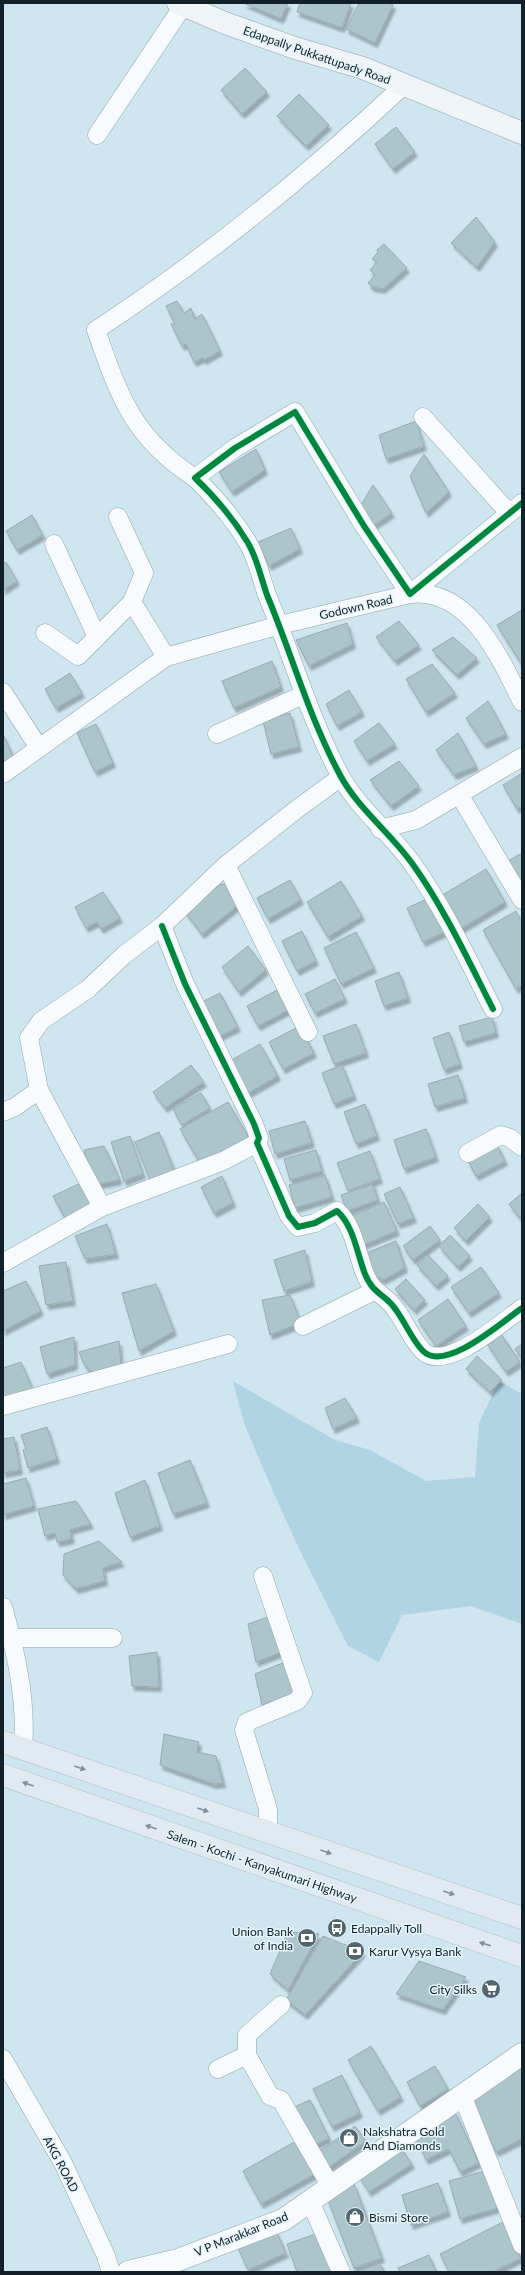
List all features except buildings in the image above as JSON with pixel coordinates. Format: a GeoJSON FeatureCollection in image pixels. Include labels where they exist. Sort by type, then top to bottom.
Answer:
{"type":"FeatureCollection","features":[{"type":"Feature","properties":{"kind":"highway"},"geometry":{"type":"LineString","coordinates":[[13,1745],[522,1918]]}},
{"type":"Feature","properties":{"kind":"highway","name":"Salem - Kochi - Kanyakumari Highway"},"geometry":{"type":"LineString","coordinates":[[3,1776],[522,1956]]}},
{"type":"Feature","properties":{"kind":"main road","name":"Edappally Pukkattupady Road"},"geometry":{"type":"LineString","coordinates":[[182,4],[295,48],[364,68],[522,133]]}},
{"type":"Feature","properties":{"kind":"street"},"geometry":{"type":"LineString","coordinates":[[97,135],[182,4]]}},
{"type":"Feature","properties":{"kind":"street"},"geometry":{"type":"LineString","coordinates":[[404,85],[335,148],[218,244],[169,281],[96,330],[119,393],[128,411],[152,445],[172,463],[195,478],[229,514],[249,544],[280,625],[303,695],[322,741],[341,777],[380,829],[413,864],[441,908],[493,1008]]}},
{"type":"Feature","properties":{"kind":"street"},"geometry":{"type":"LineString","coordinates":[[195,478],[235,448],[295,412],[364,526],[410,594],[516,508],[423,417]]}},
{"type":"Feature","properties":{"kind":"street"},"geometry":{"type":"LineString","coordinates":[[45,633],[78,656],[132,602],[144,573],[118,517]]}},
{"type":"Feature","properties":{"kind":"street"},"geometry":{"type":"LineString","coordinates":[[54,544],[97,637]]}},
{"type":"Feature","properties":{"kind":"street","name":"Godown Road"},"geometry":{"type":"LineString","coordinates":[[3,774],[166,657],[280,625],[410,594],[423,593],[450,602],[472,618],[520,692]]}},
{"type":"Feature","properties":{"kind":"street"},"geometry":{"type":"LineString","coordinates":[[132,602],[166,657]]}},
{"type":"Feature","properties":{"kind":"street"},"geometry":{"type":"LineString","coordinates":[[3,692],[39,748]]}},
{"type":"Feature","properties":{"kind":"street"},"geometry":{"type":"LineString","coordinates":[[217,734],[303,695]]}},
{"type":"Feature","properties":{"kind":"street"},"geometry":{"type":"LineString","coordinates":[[380,829],[416,820],[460,796],[522,757]]}},
{"type":"Feature","properties":{"kind":"street"},"geometry":{"type":"LineString","coordinates":[[102,1207],[39,1090],[29,1038],[41,1022],[88,989],[124,955],[162,926],[226,865],[297,809],[341,777]]}},
{"type":"Feature","properties":{"kind":"street"},"geometry":{"type":"LineString","coordinates":[[460,796],[522,900]]}},
{"type":"Feature","properties":{"kind":"street"},"geometry":{"type":"LineString","coordinates":[[226,865],[308,1032]]}},
{"type":"Feature","properties":{"kind":"street"},"geometry":{"type":"LineString","coordinates":[[162,926],[185,984],[254,1124],[259,1138],[257,1143],[289,1216],[298,1227],[315,1223],[336,1211],[341,1215],[349,1227],[362,1266],[374,1291],[390,1301],[423,1351],[434,1358],[446,1356],[470,1345],[522,1308]]}},
{"type":"Feature","properties":{"kind":"street"},"geometry":{"type":"LineString","coordinates":[[3,1112],[15,1107],[39,1090]]}},
{"type":"Feature","properties":{"kind":"street"},"geometry":{"type":"LineString","coordinates":[[468,1153],[501,1135],[510,1138],[522,1147]]}},
{"type":"Feature","properties":{"kind":"street"},"geometry":{"type":"LineString","coordinates":[[3,1263],[102,1207],[223,1161],[257,1143]]}},
{"type":"Feature","properties":{"kind":"street"},"geometry":{"type":"LineString","coordinates":[[303,1326],[374,1291]]}},
{"type":"Feature","properties":{"kind":"street"},"geometry":{"type":"LineString","coordinates":[[3,1406],[228,1344]]}},
{"type":"Feature","properties":{"kind":"street"},"geometry":{"type":"LineString","coordinates":[[263,1576],[303,1693],[297,1701],[248,1722],[244,1730],[268,1809],[268,1832]]}},
{"type":"Feature","properties":{"kind":"street"},"geometry":{"type":"LineString","coordinates":[[3,1607],[12,1638],[25,1721],[13,1745]]}},
{"type":"Feature","properties":{"kind":"street"},"geometry":{"type":"LineString","coordinates":[[12,1638],[113,1638]]}},
{"type":"Feature","properties":{"kind":"street"},"geometry":{"type":"LineString","coordinates":[[281,2006],[247,2035],[248,2055],[270,2096],[281,2100],[331,2187]]}},
{"type":"Feature","properties":{"kind":"street","name":"V P Marakkar Road"},"geometry":{"type":"LineString","coordinates":[[128,2272],[167,2268],[283,2220],[522,2054]]}},
{"type":"Feature","properties":{"kind":"street"},"geometry":{"type":"LineString","coordinates":[[218,2069],[248,2055]]}},
{"type":"Feature","properties":{"kind":"street","name":"AKG ROAD"},"geometry":{"type":"LineString","coordinates":[[3,2059],[63,2163],[106,2256],[111,2272]]}},
{"type":"Feature","properties":{"kind":"street"},"geometry":{"type":"LineString","coordinates":[[462,2095],[522,2245]]}},
{"type":"Feature","properties":{"kind":"street"},"geometry":{"type":"LineString","coordinates":[[310,2201],[342,2272]]}},
{"type":"Feature","properties":{"kind":"shaded area"},"geometry":{"type":"Polygon","coordinates":[[[233,1381],[335,1440],[370,1450],[426,1481],[475,1477],[479,1423],[499,1381],[522,1394],[522,1624],[471,1606],[402,1615],[379,1662],[348,1646],[302,1555],[271,1487],[244,1423],[233,1381]]]}},
{"type":"Feature","properties":{"kind":"cycle path"},"geometry":{"type":"LineString","coordinates":[[493,1009],[456,936],[436,900],[414,866],[396,843],[356,799],[340,775],[319,731],[251,549],[230,517],[195,478],[235,448],[295,412],[364,526],[410,594],[522,503]]}},
{"type":"Feature","properties":{"kind":"cycle path"},"geometry":{"type":"LineString","coordinates":[[162,926],[185,984],[254,1124],[259,1138],[257,1143],[289,1216],[298,1227],[315,1223],[337,1211],[343,1217],[351,1232],[368,1281],[376,1291],[392,1304],[419,1347],[423,1351],[433,1356],[445,1356],[459,1351],[488,1334],[522,1308]]}},
{"type":"Feature","properties":{"kind":"place","name":"Edappally Toll"},"geometry":{"type":"Point","coordinates":[337,1928]}},
{"type":"Feature","properties":{"kind":"place","name":"Union Bank of India"},"geometry":{"type":"Point","coordinates":[307,1938]}},
{"type":"Feature","properties":{"kind":"place","name":"Karur Vysya Bank"},"geometry":{"type":"Point","coordinates":[355,1951]}},
{"type":"Feature","properties":{"kind":"place","name":"City Silks"},"geometry":{"type":"Point","coordinates":[491,1989]}},
{"type":"Feature","properties":{"kind":"place","name":"Nakshatra Gold And Diamonds"},"geometry":{"type":"Point","coordinates":[349,2138]}},
{"type":"Feature","properties":{"kind":"place","name":"Bismi Store"},"geometry":{"type":"Point","coordinates":[355,2217]}}]}
